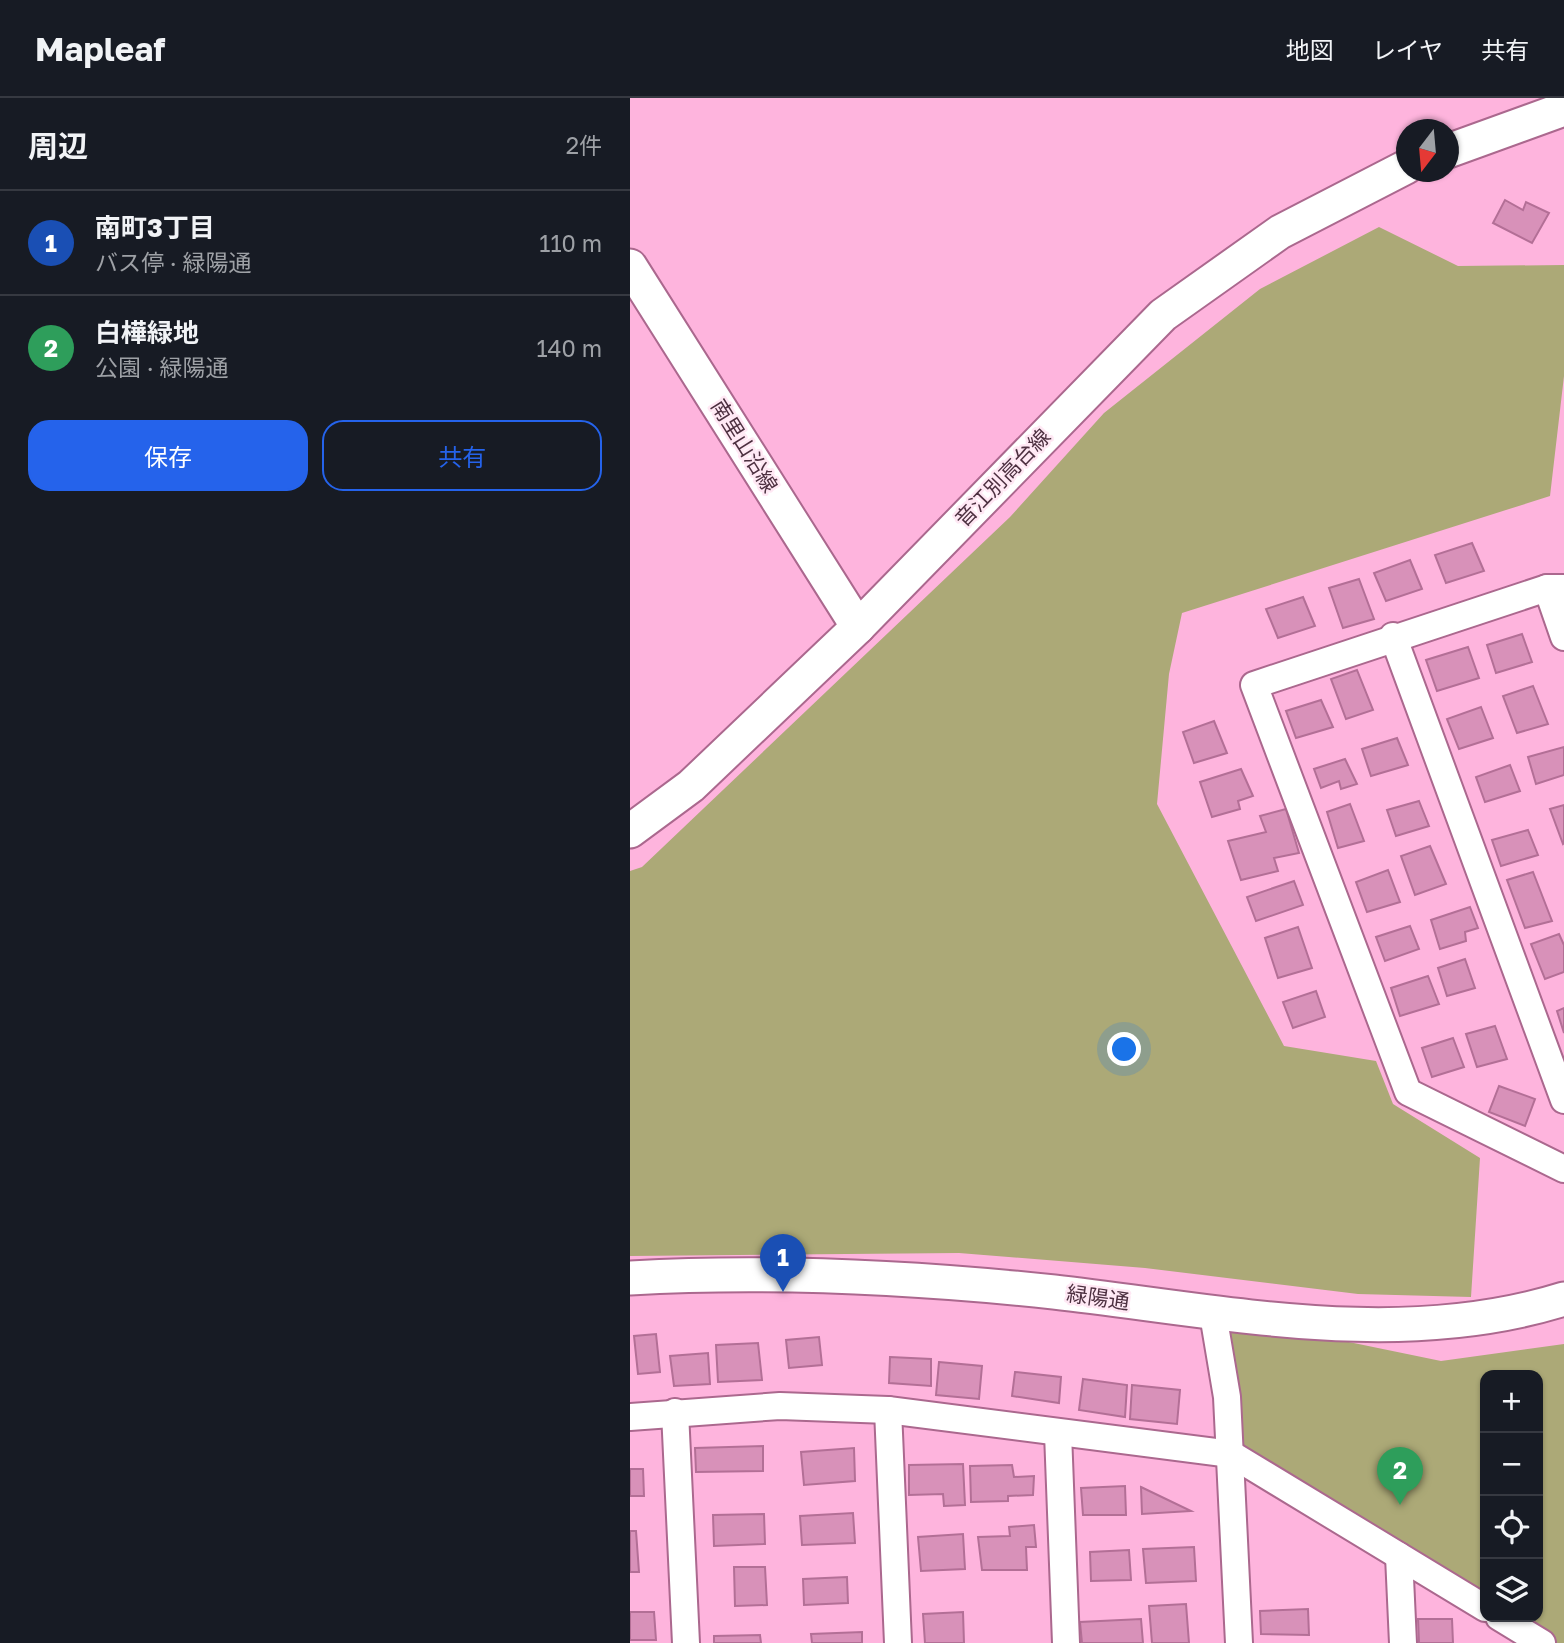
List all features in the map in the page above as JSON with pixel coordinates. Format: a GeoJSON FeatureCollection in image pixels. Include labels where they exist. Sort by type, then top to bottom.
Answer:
{"type":"FeatureCollection","features":[{"type":"Feature","properties":{"kind":"street"},"geometry":{"type":"LineString","coordinates":[[1459,147],[1564,109]]}},
{"type":"Feature","properties":{"kind":"street","name":"音江別高台線"},"geometry":{"type":"LineString","coordinates":[[630,831],[691,786],[858,627],[1163,315],[1280,232],[1396,172]]}},
{"type":"Feature","properties":{"kind":"street","name":"南里山沿線"},"geometry":{"type":"LineString","coordinates":[[630,266],[858,627]]}},
{"type":"Feature","properties":{"kind":"street"},"geometry":{"type":"LineString","coordinates":[[1564,637],[1555,588],[1393,636],[1254,685],[1408,1092],[1564,1169]]}},
{"type":"Feature","properties":{"kind":"street"},"geometry":{"type":"LineString","coordinates":[[1393,636],[1564,1100]]}},
{"type":"Feature","properties":{"kind":"street","name":"緑陽通"},"geometry":{"type":"LineString","coordinates":[[630,1278],[773,1272],[900,1277],[1055,1293],[1213,1314],[1340,1324],[1439,1323],[1564,1299]]}},
{"type":"Feature","properties":{"kind":"street"},"geometry":{"type":"LineString","coordinates":[[1213,1314],[1227,1397],[1238,1643]]}},
{"type":"Feature","properties":{"kind":"street"},"geometry":{"type":"LineString","coordinates":[[630,1417],[780,1406],[888,1410],[1231,1454],[1480,1605]]}},
{"type":"Feature","properties":{"kind":"street"},"geometry":{"type":"LineString","coordinates":[[888,1410],[898,1643]]}},
{"type":"Feature","properties":{"kind":"street"},"geometry":{"type":"LineString","coordinates":[[675,1412],[686,1643]]}},
{"type":"Feature","properties":{"kind":"street"},"geometry":{"type":"LineString","coordinates":[[1058,1433],[1066,1643]]}},
{"type":"Feature","properties":{"kind":"street"},"geometry":{"type":"LineString","coordinates":[[1399,1556],[1404,1643]]}},
{"type":"Feature","properties":{"kind":"street"},"geometry":{"type":"LineString","coordinates":[[1507,1622],[1542,1643]]}},
{"type":"Feature","properties":{"kind":"shaded area"},"geometry":{"type":"Polygon","coordinates":[[[1379,227],[1458,266],[1564,265],[1564,376],[1550,496],[1182,613],[1169,674],[1157,804],[1284,1046],[1376,1061],[1393,1104],[1480,1158],[1471,1297],[1358,1294],[1145,1268],[959,1253],[630,1256],[630,871],[642,867],[1010,517],[1104,413],[1260,289],[1379,227]]]}},
{"type":"Feature","properties":{"kind":"shaded area"},"geometry":{"type":"Polygon","coordinates":[[[1213,1314],[1441,1361],[1564,1344],[1564,1643],[1542,1643],[1507,1622],[1543,1622],[1543,1370],[1480,1370],[1480,1605],[1231,1454],[1213,1314]]]}},
{"type":"Feature","properties":{"kind":"building"},"geometry":{"type":"Polygon","coordinates":[[[1505,200],[1523,210],[1526,202],[1549,213],[1532,243],[1493,223],[1505,200]]]}},
{"type":"Feature","properties":{"kind":"building"},"geometry":{"type":"Polygon","coordinates":[[[1472,543],[1484,571],[1446,583],[1435,555],[1472,543]]]}},
{"type":"Feature","properties":{"kind":"building"},"geometry":{"type":"Polygon","coordinates":[[[1410,560],[1422,589],[1386,601],[1374,573],[1410,560]]]}},
{"type":"Feature","properties":{"kind":"building"},"geometry":{"type":"Polygon","coordinates":[[[1359,579],[1374,619],[1343,628],[1329,588],[1359,579]]]}},
{"type":"Feature","properties":{"kind":"building"},"geometry":{"type":"Polygon","coordinates":[[[1303,597],[1315,626],[1278,638],[1266,609],[1303,597]]]}},
{"type":"Feature","properties":{"kind":"building"},"geometry":{"type":"Polygon","coordinates":[[[1522,634],[1532,662],[1496,673],[1487,645],[1522,634]]]}},
{"type":"Feature","properties":{"kind":"building"},"geometry":{"type":"Polygon","coordinates":[[[1468,647],[1479,678],[1437,691],[1426,660],[1468,647]]]}},
{"type":"Feature","properties":{"kind":"building"},"geometry":{"type":"Polygon","coordinates":[[[1357,670],[1373,710],[1346,719],[1331,679],[1357,670]]]}},
{"type":"Feature","properties":{"kind":"building"},"geometry":{"type":"Polygon","coordinates":[[[1533,686],[1548,724],[1517,733],[1503,696],[1533,686]]]}},
{"type":"Feature","properties":{"kind":"building"},"geometry":{"type":"Polygon","coordinates":[[[1321,700],[1333,727],[1296,738],[1286,711],[1321,700]]]}},
{"type":"Feature","properties":{"kind":"building"},"geometry":{"type":"Polygon","coordinates":[[[1481,707],[1493,738],[1459,749],[1447,719],[1481,707]]]}},
{"type":"Feature","properties":{"kind":"building"},"geometry":{"type":"Polygon","coordinates":[[[1214,721],[1227,753],[1194,763],[1183,732],[1214,721]]]}},
{"type":"Feature","properties":{"kind":"building"},"geometry":{"type":"Polygon","coordinates":[[[1397,738],[1408,765],[1371,776],[1362,749],[1397,738]]]}},
{"type":"Feature","properties":{"kind":"building"},"geometry":{"type":"Polygon","coordinates":[[[1564,747],[1564,775],[1536,784],[1528,757],[1564,747]]]}},
{"type":"Feature","properties":{"kind":"building"},"geometry":{"type":"Polygon","coordinates":[[[1345,759],[1357,784],[1341,789],[1339,781],[1321,788],[1314,769],[1345,759]]]}},
{"type":"Feature","properties":{"kind":"building"},"geometry":{"type":"Polygon","coordinates":[[[1510,765],[1520,791],[1485,802],[1476,777],[1510,765]]]}},
{"type":"Feature","properties":{"kind":"building"},"geometry":{"type":"Polygon","coordinates":[[[1241,769],[1253,796],[1238,801],[1240,809],[1212,817],[1200,782],[1241,769]]]}},
{"type":"Feature","properties":{"kind":"building"},"geometry":{"type":"Polygon","coordinates":[[[1419,801],[1429,826],[1396,836],[1387,810],[1419,801]]]}},
{"type":"Feature","properties":{"kind":"building"},"geometry":{"type":"Polygon","coordinates":[[[1350,804],[1364,841],[1338,848],[1327,812],[1350,804]]]}},
{"type":"Feature","properties":{"kind":"building"},"geometry":{"type":"Polygon","coordinates":[[[1564,805],[1564,843],[1563,844],[1550,809],[1564,805]]]}},
{"type":"Feature","properties":{"kind":"building"},"geometry":{"type":"Polygon","coordinates":[[[1286,809],[1299,853],[1274,858],[1278,871],[1241,880],[1228,841],[1266,832],[1260,816],[1286,809]]]}},
{"type":"Feature","properties":{"kind":"building"},"geometry":{"type":"Polygon","coordinates":[[[1528,830],[1538,855],[1501,866],[1492,840],[1528,830]]]}},
{"type":"Feature","properties":{"kind":"building"},"geometry":{"type":"Polygon","coordinates":[[[1430,846],[1446,884],[1415,895],[1401,856],[1430,846]]]}},
{"type":"Feature","properties":{"kind":"building"},"geometry":{"type":"Polygon","coordinates":[[[1388,870],[1400,902],[1367,912],[1356,882],[1388,870]]]}},
{"type":"Feature","properties":{"kind":"building"},"geometry":{"type":"Polygon","coordinates":[[[1533,872],[1552,921],[1525,928],[1507,880],[1533,872]]]}},
{"type":"Feature","properties":{"kind":"building"},"geometry":{"type":"Polygon","coordinates":[[[1294,881],[1303,905],[1256,921],[1247,897],[1294,881]]]}},
{"type":"Feature","properties":{"kind":"building"},"geometry":{"type":"Polygon","coordinates":[[[1470,907],[1478,928],[1465,932],[1466,941],[1440,949],[1431,920],[1470,907]]]}},
{"type":"Feature","properties":{"kind":"building"},"geometry":{"type":"Polygon","coordinates":[[[1410,926],[1419,949],[1385,961],[1376,937],[1410,926]]]}},
{"type":"Feature","properties":{"kind":"building"},"geometry":{"type":"Polygon","coordinates":[[[1298,927],[1312,968],[1278,978],[1265,938],[1298,927]]]}},
{"type":"Feature","properties":{"kind":"building"},"geometry":{"type":"Polygon","coordinates":[[[1559,934],[1564,945],[1564,972],[1545,979],[1531,944],[1559,934]]]}},
{"type":"Feature","properties":{"kind":"building"},"geometry":{"type":"Polygon","coordinates":[[[1465,959],[1475,988],[1447,996],[1438,968],[1465,959]]]}},
{"type":"Feature","properties":{"kind":"building"},"geometry":{"type":"Polygon","coordinates":[[[1428,976],[1439,1004],[1400,1016],[1391,988],[1428,976]]]}},
{"type":"Feature","properties":{"kind":"building"},"geometry":{"type":"Polygon","coordinates":[[[1316,991],[1325,1017],[1293,1028],[1283,1002],[1316,991]]]}},
{"type":"Feature","properties":{"kind":"building"},"geometry":{"type":"Polygon","coordinates":[[[1564,1008],[1564,1033],[1557,1011],[1564,1008]]]}},
{"type":"Feature","properties":{"kind":"building"},"geometry":{"type":"Polygon","coordinates":[[[1495,1026],[1507,1059],[1477,1067],[1466,1034],[1495,1026]]]}},
{"type":"Feature","properties":{"kind":"building"},"geometry":{"type":"Polygon","coordinates":[[[1453,1038],[1464,1067],[1432,1077],[1422,1048],[1453,1038]]]}},
{"type":"Feature","properties":{"kind":"building"},"geometry":{"type":"Polygon","coordinates":[[[1499,1086],[1535,1099],[1525,1126],[1489,1112],[1499,1086]]]}},
{"type":"Feature","properties":{"kind":"building"},"geometry":{"type":"Polygon","coordinates":[[[656,1334],[660,1372],[638,1374],[634,1336],[656,1334]]]}},
{"type":"Feature","properties":{"kind":"building"},"geometry":{"type":"Polygon","coordinates":[[[819,1337],[822,1365],[789,1368],[786,1340],[819,1337]]]}},
{"type":"Feature","properties":{"kind":"building"},"geometry":{"type":"Polygon","coordinates":[[[758,1343],[762,1380],[718,1382],[716,1345],[758,1343]]]}},
{"type":"Feature","properties":{"kind":"building"},"geometry":{"type":"Polygon","coordinates":[[[708,1353],[710,1384],[674,1386],[670,1356],[708,1353]]]}},
{"type":"Feature","properties":{"kind":"building"},"geometry":{"type":"Polygon","coordinates":[[[890,1357],[931,1359],[931,1386],[889,1383],[890,1357]]]}},
{"type":"Feature","properties":{"kind":"building"},"geometry":{"type":"Polygon","coordinates":[[[939,1362],[982,1366],[979,1399],[936,1395],[939,1362]]]}},
{"type":"Feature","properties":{"kind":"building"},"geometry":{"type":"Polygon","coordinates":[[[1015,1372],[1061,1377],[1059,1403],[1012,1396],[1015,1372]]]}},
{"type":"Feature","properties":{"kind":"building"},"geometry":{"type":"Polygon","coordinates":[[[1083,1379],[1127,1385],[1125,1417],[1079,1410],[1083,1379]]]}},
{"type":"Feature","properties":{"kind":"building"},"geometry":{"type":"Polygon","coordinates":[[[1132,1385],[1180,1390],[1177,1424],[1130,1419],[1132,1385]]]}},
{"type":"Feature","properties":{"kind":"building"},"geometry":{"type":"Polygon","coordinates":[[[763,1446],[763,1471],[696,1472],[695,1448],[763,1446]]]}},
{"type":"Feature","properties":{"kind":"building"},"geometry":{"type":"Polygon","coordinates":[[[854,1448],[855,1481],[804,1485],[801,1452],[854,1448]]]}},
{"type":"Feature","properties":{"kind":"building"},"geometry":{"type":"Polygon","coordinates":[[[963,1464],[965,1505],[944,1506],[943,1494],[909,1495],[909,1465],[963,1464]]]}},
{"type":"Feature","properties":{"kind":"building"},"geometry":{"type":"Polygon","coordinates":[[[1012,1465],[1014,1477],[1034,1476],[1033,1495],[1008,1496],[1008,1501],[971,1502],[970,1466],[1012,1465]]]}},
{"type":"Feature","properties":{"kind":"building"},"geometry":{"type":"Polygon","coordinates":[[[630,1469],[643,1469],[644,1496],[630,1496],[630,1469]]]}},
{"type":"Feature","properties":{"kind":"building"},"geometry":{"type":"Polygon","coordinates":[[[1125,1486],[1126,1515],[1083,1515],[1081,1488],[1125,1486]]]}},
{"type":"Feature","properties":{"kind":"building"},"geometry":{"type":"Polygon","coordinates":[[[1141,1487],[1191,1511],[1142,1514],[1141,1487]]]}},
{"type":"Feature","properties":{"kind":"building"},"geometry":{"type":"Polygon","coordinates":[[[853,1513],[855,1543],[802,1545],[800,1516],[853,1513]]]}},
{"type":"Feature","properties":{"kind":"building"},"geometry":{"type":"Polygon","coordinates":[[[764,1514],[765,1544],[714,1546],[713,1515],[764,1514]]]}},
{"type":"Feature","properties":{"kind":"building"},"geometry":{"type":"Polygon","coordinates":[[[1034,1525],[1036,1547],[1026,1547],[1027,1570],[982,1570],[978,1537],[1010,1536],[1009,1527],[1034,1525]]]}},
{"type":"Feature","properties":{"kind":"building"},"geometry":{"type":"Polygon","coordinates":[[[630,1531],[636,1531],[639,1572],[630,1572],[630,1531]]]}},
{"type":"Feature","properties":{"kind":"building"},"geometry":{"type":"Polygon","coordinates":[[[963,1534],[965,1569],[921,1571],[918,1537],[963,1534]]]}},
{"type":"Feature","properties":{"kind":"building"},"geometry":{"type":"Polygon","coordinates":[[[1194,1547],[1196,1581],[1146,1583],[1143,1549],[1194,1547]]]}},
{"type":"Feature","properties":{"kind":"building"},"geometry":{"type":"Polygon","coordinates":[[[1129,1550],[1131,1580],[1091,1581],[1090,1552],[1129,1550]]]}},
{"type":"Feature","properties":{"kind":"building"},"geometry":{"type":"Polygon","coordinates":[[[734,1567],[765,1567],[767,1605],[735,1606],[734,1567]]]}},
{"type":"Feature","properties":{"kind":"building"},"geometry":{"type":"Polygon","coordinates":[[[847,1577],[848,1603],[804,1605],[803,1579],[847,1577]]]}},
{"type":"Feature","properties":{"kind":"building"},"geometry":{"type":"Polygon","coordinates":[[[1186,1604],[1189,1643],[1152,1643],[1149,1606],[1186,1604]]]}},
{"type":"Feature","properties":{"kind":"building"},"geometry":{"type":"Polygon","coordinates":[[[1308,1609],[1309,1635],[1261,1634],[1260,1611],[1308,1609]]]}},
{"type":"Feature","properties":{"kind":"building"},"geometry":{"type":"Polygon","coordinates":[[[630,1612],[654,1612],[656,1640],[630,1640],[630,1612]]]}},
{"type":"Feature","properties":{"kind":"building"},"geometry":{"type":"Polygon","coordinates":[[[963,1612],[964,1643],[925,1643],[923,1614],[963,1612]]]}},
{"type":"Feature","properties":{"kind":"building"},"geometry":{"type":"Polygon","coordinates":[[[1141,1619],[1143,1643],[1082,1643],[1080,1622],[1141,1619]]]}},
{"type":"Feature","properties":{"kind":"building"},"geometry":{"type":"Polygon","coordinates":[[[1418,1619],[1452,1619],[1453,1643],[1419,1643],[1418,1619]]]}},
{"type":"Feature","properties":{"kind":"building"},"geometry":{"type":"Polygon","coordinates":[[[862,1632],[862,1643],[812,1643],[811,1634],[862,1632]]]}},
{"type":"Feature","properties":{"kind":"building"},"geometry":{"type":"Polygon","coordinates":[[[760,1635],[761,1643],[714,1643],[714,1636],[760,1635]]]}},
{"type":"Feature","properties":{"kind":"place","name":"南町3丁目"},"geometry":{"type":"Point","coordinates":[783,1292]}},
{"type":"Feature","properties":{"kind":"place","name":"白樺緑地"},"geometry":{"type":"Point","coordinates":[1400,1505]}}]}
